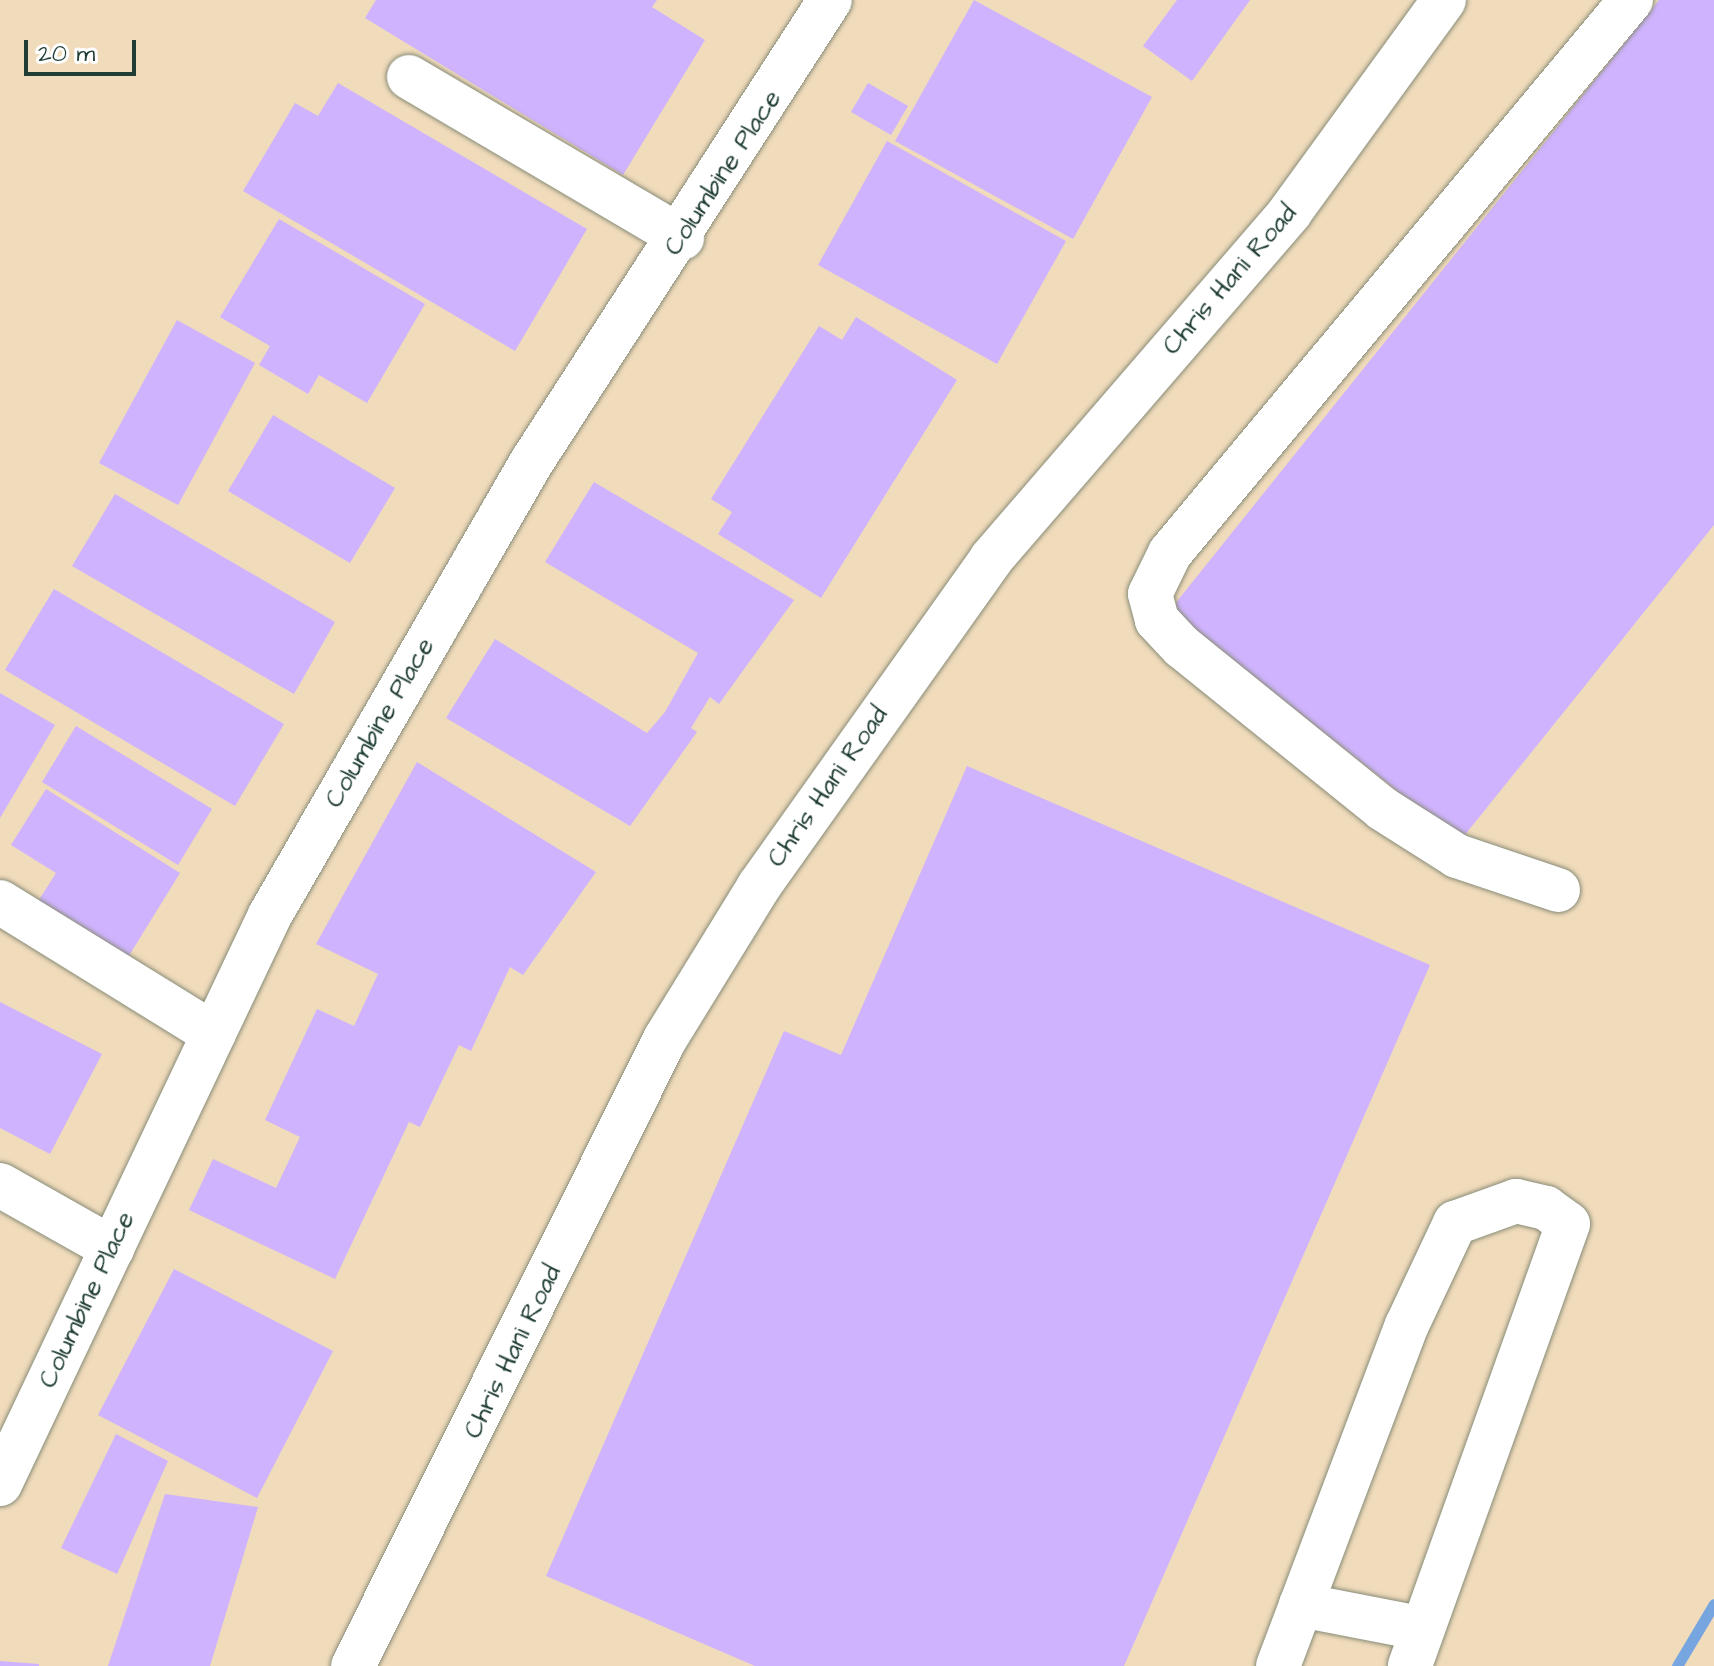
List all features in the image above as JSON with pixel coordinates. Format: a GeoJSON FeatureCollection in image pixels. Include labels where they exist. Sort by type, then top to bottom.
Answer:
{"type":"FeatureCollection","features":[{"type":"Feature","properties":{"kind":"street","name":"Columbine Place"},"geometry":{"type":"LineString","coordinates":[[0,1484],[270,915],[531,463],[682,238],[830,0]]}},
{"type":"Feature","properties":{"kind":"street","name":"Chris Hani Road"},"geometry":{"type":"LineString","coordinates":[[353,1666],[665,1039],[759,886],[991,559],[1290,212],[1444,0]]}},
{"type":"Feature","properties":{"kind":"street"},"geometry":{"type":"LineString","coordinates":[[1558,890],[1457,856],[1383,809],[1182,647],[1157,620],[1150,594],[1170,553],[1631,0]]}},
{"type":"Feature","properties":{"kind":"street"},"geometry":{"type":"LineString","coordinates":[[409,77],[682,238]]}},
{"type":"Feature","properties":{"kind":"street"},"geometry":{"type":"LineString","coordinates":[[0,902],[214,1034]]}},
{"type":"Feature","properties":{"kind":"street"},"geometry":{"type":"LineString","coordinates":[[0,1185],[112,1248]]}},
{"type":"Feature","properties":{"kind":"street"},"geometry":{"type":"LineString","coordinates":[[1278,1666],[1301,1605],[1407,1325],[1455,1223],[1516,1201],[1546,1208],[1568,1224],[1415,1647],[1301,1605]]}},
{"type":"Feature","properties":{"kind":"building"},"geometry":{"type":"Polygon","coordinates":[[[376,0],[657,0],[652,7],[705,40],[623,175],[365,18],[376,0]]]}},
{"type":"Feature","properties":{"kind":"building"},"geometry":{"type":"Polygon","coordinates":[[[974,0],[1152,97],[1073,239],[895,141],[974,0]]]}},
{"type":"Feature","properties":{"kind":"building"},"geometry":{"type":"Polygon","coordinates":[[[1177,0],[1250,0],[1192,81],[1143,46],[1177,0]]]}},
{"type":"Feature","properties":{"kind":"building"},"geometry":{"type":"Polygon","coordinates":[[[1659,0],[1714,0],[1714,525],[1460,841],[1170,610],[1659,0]]]}},
{"type":"Feature","properties":{"kind":"building"},"geometry":{"type":"Polygon","coordinates":[[[338,83],[587,229],[515,351],[243,191],[295,103],[318,116],[338,83]]]}},
{"type":"Feature","properties":{"kind":"building"},"geometry":{"type":"Polygon","coordinates":[[[868,83],[908,106],[891,135],[851,112],[868,83]]]}},
{"type":"Feature","properties":{"kind":"building"},"geometry":{"type":"Polygon","coordinates":[[[887,141],[1066,241],[997,364],[818,265],[887,141]]]}},
{"type":"Feature","properties":{"kind":"building"},"geometry":{"type":"Polygon","coordinates":[[[279,219],[425,304],[367,403],[319,375],[308,394],[259,365],[270,346],[220,317],[279,219]]]}},
{"type":"Feature","properties":{"kind":"building"},"geometry":{"type":"Polygon","coordinates":[[[856,317],[957,380],[821,598],[718,534],[732,512],[711,499],[819,326],[842,340],[856,317]]]}},
{"type":"Feature","properties":{"kind":"building"},"geometry":{"type":"Polygon","coordinates":[[[177,320],[255,363],[178,505],[99,463],[177,320]]]}},
{"type":"Feature","properties":{"kind":"building"},"geometry":{"type":"Polygon","coordinates":[[[273,415],[395,488],[350,563],[228,491],[273,415]]]}},
{"type":"Feature","properties":{"kind":"building"},"geometry":{"type":"Polygon","coordinates":[[[594,482],[794,600],[719,704],[710,697],[691,728],[697,732],[630,826],[446,718],[495,639],[647,733],[665,712],[698,653],[545,562],[594,482]]]}},
{"type":"Feature","properties":{"kind":"building"},"geometry":{"type":"Polygon","coordinates":[[[115,494],[335,622],[294,694],[72,566],[115,494]]]}},
{"type":"Feature","properties":{"kind":"building"},"geometry":{"type":"Polygon","coordinates":[[[54,589],[284,724],[235,806],[5,670],[54,589]]]}},
{"type":"Feature","properties":{"kind":"building"},"geometry":{"type":"Polygon","coordinates":[[[0,693],[55,725],[0,818],[0,693]]]}},
{"type":"Feature","properties":{"kind":"building"},"geometry":{"type":"Polygon","coordinates":[[[76,726],[212,809],[178,865],[42,782],[76,726]]]}},
{"type":"Feature","properties":{"kind":"building"},"geometry":{"type":"Polygon","coordinates":[[[417,762],[596,872],[523,975],[510,967],[471,1051],[459,1045],[420,1127],[409,1122],[335,1279],[189,1210],[213,1159],[276,1188],[300,1137],[265,1120],[317,1009],[354,1026],[378,974],[316,944],[417,762]]]}},
{"type":"Feature","properties":{"kind":"building"},"geometry":{"type":"Polygon","coordinates":[[[967,766],[1430,965],[1124,1666],[755,1666],[546,1576],[784,1031],[841,1055],[967,766]]]}},
{"type":"Feature","properties":{"kind":"building"},"geometry":{"type":"Polygon","coordinates":[[[46,789],[180,873],[122,967],[32,911],[56,873],[11,845],[46,789]]]}},
{"type":"Feature","properties":{"kind":"building"},"geometry":{"type":"Polygon","coordinates":[[[0,1002],[102,1054],[50,1154],[0,1128],[0,1002]]]}},
{"type":"Feature","properties":{"kind":"building"},"geometry":{"type":"Polygon","coordinates":[[[174,1269],[333,1351],[257,1498],[98,1415],[174,1269]]]}},
{"type":"Feature","properties":{"kind":"building"},"geometry":{"type":"Polygon","coordinates":[[[116,1434],[168,1461],[117,1574],[61,1548],[116,1434]]]}},
{"type":"Feature","properties":{"kind":"building"},"geometry":{"type":"Polygon","coordinates":[[[165,1494],[258,1507],[210,1666],[108,1666],[165,1494]]]}},
{"type":"Feature","properties":{"kind":"building"},"geometry":{"type":"Polygon","coordinates":[[[0,1661],[39,1664],[39,1666],[0,1666],[0,1661]]]}},
{"type":"Feature","properties":{"kind":"waterway"},"geometry":{"type":"LineString","coordinates":[[1677,1666],[1714,1604]]}}]}
